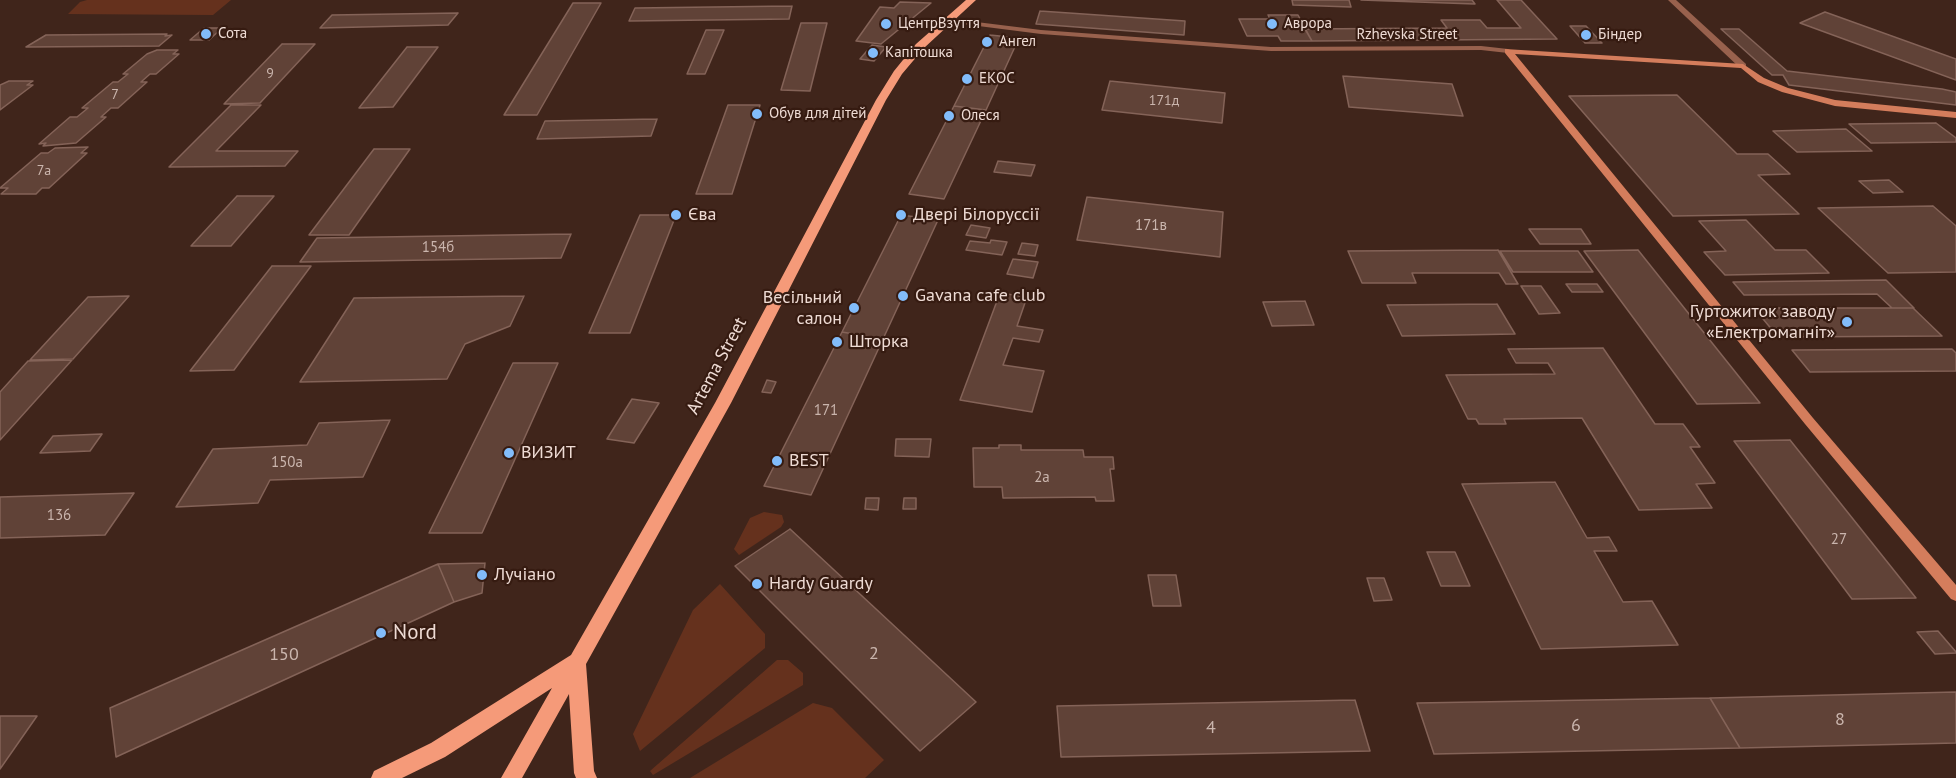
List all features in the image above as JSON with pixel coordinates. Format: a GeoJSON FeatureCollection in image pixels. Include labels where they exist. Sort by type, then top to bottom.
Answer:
{"type":"FeatureCollection","features":[{"type":"Feature","properties":{"kind":"main road","name":"Artema Street"},"geometry":{"type":"LineString","coordinates":[[512,774],[729,392],[881,100],[898,73],[947,20],[971,0]]}},
{"type":"Feature","properties":{"kind":"main road"},"geometry":{"type":"LineString","coordinates":[[381,778],[438,750],[576,661],[584,773],[587,778]]}},
{"type":"Feature","properties":{"kind":"street"},"geometry":{"type":"LineString","coordinates":[[1672,0],[1743,66],[1761,80],[1785,90],[1835,103],[1956,115]]}},
{"type":"Feature","properties":{"kind":"street","name":"Rzhevska Street"},"geometry":{"type":"LineString","coordinates":[[947,20],[1041,32],[1271,49],[1482,48],[1508,51]]}},
{"type":"Feature","properties":{"kind":"street"},"geometry":{"type":"LineString","coordinates":[[1508,51],[1743,66]]}},
{"type":"Feature","properties":{"kind":"street"},"geometry":{"type":"LineString","coordinates":[[1508,51],[1809,421],[1956,595]]}},
{"type":"Feature","properties":{"kind":"shaded area"},"geometry":{"type":"Polygon","coordinates":[[[87,0],[231,0],[213,15],[68,14],[80,2],[87,0]]]}},
{"type":"Feature","properties":{"kind":"shaded area"},"geometry":{"type":"Polygon","coordinates":[[[764,512],[782,515],[784,522],[781,527],[739,555],[734,549],[750,518],[764,512]]]}},
{"type":"Feature","properties":{"kind":"shaded area"},"geometry":{"type":"Polygon","coordinates":[[[720,584],[765,634],[765,648],[640,751],[633,734],[693,610],[720,584]]]}},
{"type":"Feature","properties":{"kind":"shaded area"},"geometry":{"type":"Polygon","coordinates":[[[777,660],[788,660],[803,673],[803,685],[653,775],[650,771],[777,660]]]}},
{"type":"Feature","properties":{"kind":"shaded area"},"geometry":{"type":"Polygon","coordinates":[[[813,703],[832,708],[884,760],[865,778],[690,778],[813,703]]]}},
{"type":"Feature","properties":{"kind":"building"},"geometry":{"type":"Polygon","coordinates":[[[1292,0],[1349,0],[1351,7],[1293,5],[1292,0]]]}},
{"type":"Feature","properties":{"kind":"building"},"geometry":{"type":"Polygon","coordinates":[[[1361,0],[1472,0],[1475,4],[1361,0]]]}},
{"type":"Feature","properties":{"kind":"building"},"geometry":{"type":"Polygon","coordinates":[[[1497,0],[1521,0],[1557,39],[1312,41],[1305,29],[1447,28],[1441,20],[1480,20],[1487,28],[1521,28],[1497,0]]]}},
{"type":"Feature","properties":{"kind":"building","name":"ЦентрВзуття"},"geometry":{"type":"Polygon","coordinates":[[[900,2],[931,3],[881,44],[856,41],[880,7],[894,8],[900,2]]]}},
{"type":"Feature","properties":{"kind":"building"},"geometry":{"type":"Polygon","coordinates":[[[573,3],[601,3],[537,115],[504,115],[573,3]]]}},
{"type":"Feature","properties":{"kind":"building"},"geometry":{"type":"Polygon","coordinates":[[[792,6],[789,19],[629,21],[635,8],[792,6]]]}},
{"type":"Feature","properties":{"kind":"building"},"geometry":{"type":"Polygon","coordinates":[[[1040,11],[1185,21],[1184,35],[1036,24],[1040,11]]]}},
{"type":"Feature","properties":{"kind":"building"},"geometry":{"type":"Polygon","coordinates":[[[1825,12],[1956,59],[1956,80],[1800,23],[1825,12]]]}},
{"type":"Feature","properties":{"kind":"building"},"geometry":{"type":"Polygon","coordinates":[[[458,13],[448,25],[320,28],[332,15],[458,13]]]}},
{"type":"Feature","properties":{"kind":"building","name":"Аврора"},"geometry":{"type":"Polygon","coordinates":[[[1268,15],[1298,15],[1312,41],[1281,41],[1278,36],[1247,36],[1239,19],[1270,19],[1268,15]]]}},
{"type":"Feature","properties":{"kind":"building"},"geometry":{"type":"Polygon","coordinates":[[[801,23],[827,23],[810,91],[781,90],[801,23]]]}},
{"type":"Feature","properties":{"kind":"building","name":"Біндер"},"geometry":{"type":"Polygon","coordinates":[[[1570,26],[1586,26],[1602,43],[1585,43],[1570,26]]]}},
{"type":"Feature","properties":{"kind":"building","name":"Сота"},"geometry":{"type":"Polygon","coordinates":[[[204,28],[222,28],[209,40],[190,40],[204,28]]]}},
{"type":"Feature","properties":{"kind":"building"},"geometry":{"type":"Polygon","coordinates":[[[1721,29],[1739,29],[1787,71],[1942,89],[1956,92],[1956,105],[1789,85],[1783,75],[1772,75],[1721,29]]]}},
{"type":"Feature","properties":{"kind":"building"},"geometry":{"type":"Polygon","coordinates":[[[706,30],[724,30],[705,74],[687,74],[706,30]]]}},
{"type":"Feature","properties":{"kind":"building"},"geometry":{"type":"Polygon","coordinates":[[[167,34],[165,36],[172,35],[159,46],[26,47],[46,35],[167,34]]]}},
{"type":"Feature","properties":{"kind":"building"},"geometry":{"type":"Polygon","coordinates":[[[990,35],[1019,38],[986,110],[954,106],[990,35]]]}},
{"type":"Feature","properties":{"kind":"building"},"geometry":{"type":"Polygon","coordinates":[[[282,44],[315,44],[260,103],[224,104],[282,44]]]}},
{"type":"Feature","properties":{"kind":"building","name":"Капітошка"},"geometry":{"type":"Polygon","coordinates":[[[872,45],[886,47],[874,61],[860,59],[872,45]]]}},
{"type":"Feature","properties":{"kind":"building"},"geometry":{"type":"Polygon","coordinates":[[[407,47],[438,47],[393,107],[359,108],[407,47]]]}},
{"type":"Feature","properties":{"kind":"building"},"geometry":{"type":"Polygon","coordinates":[[[157,50],[178,50],[173,54],[179,54],[156,74],[150,74],[141,82],[147,82],[118,108],[111,108],[101,117],[106,117],[76,143],[43,146],[46,143],[39,144],[70,117],[77,117],[88,108],[82,108],[113,82],[118,82],[128,74],[123,74],[147,54],[157,50]]]}},
{"type":"Feature","properties":{"kind":"building"},"geometry":{"type":"Polygon","coordinates":[[[1343,76],[1452,84],[1463,116],[1349,107],[1343,76]]]}},
{"type":"Feature","properties":{"kind":"building"},"geometry":{"type":"Polygon","coordinates":[[[9,81],[33,81],[27,85],[33,85],[0,110],[0,85],[9,81]]]}},
{"type":"Feature","properties":{"kind":"building"},"geometry":{"type":"Polygon","coordinates":[[[1110,81],[1225,93],[1222,123],[1102,110],[1110,81]]]}},
{"type":"Feature","properties":{"kind":"building"},"geometry":{"type":"Polygon","coordinates":[[[1677,95],[1737,154],[1768,154],[1790,174],[1758,175],[1799,214],[1673,216],[1569,96],[1677,95]]]}},
{"type":"Feature","properties":{"kind":"building"},"geometry":{"type":"Polygon","coordinates":[[[231,105],[261,105],[216,151],[298,151],[285,166],[169,167],[231,105]]]}},
{"type":"Feature","properties":{"kind":"building"},"geometry":{"type":"Polygon","coordinates":[[[728,105],[760,105],[732,194],[696,194],[728,105]]]}},
{"type":"Feature","properties":{"kind":"building"},"geometry":{"type":"Polygon","coordinates":[[[954,106],[986,110],[944,199],[909,194],[954,106]]]}},
{"type":"Feature","properties":{"kind":"building"},"geometry":{"type":"Polygon","coordinates":[[[657,119],[651,136],[537,139],[545,121],[657,119]]]}},
{"type":"Feature","properties":{"kind":"building"},"geometry":{"type":"Polygon","coordinates":[[[1936,123],[1956,138],[1956,142],[1871,143],[1849,124],[1936,123]]]}},
{"type":"Feature","properties":{"kind":"building"},"geometry":{"type":"Polygon","coordinates":[[[1846,129],[1872,151],[1797,152],[1773,131],[1846,129]]]}},
{"type":"Feature","properties":{"kind":"building"},"geometry":{"type":"Polygon","coordinates":[[[88,147],[81,153],[87,153],[49,188],[42,188],[36,194],[1,194],[8,188],[0,188],[41,153],[48,153],[55,148],[88,147]]]}},
{"type":"Feature","properties":{"kind":"building"},"geometry":{"type":"Polygon","coordinates":[[[374,149],[410,149],[349,235],[309,235],[374,149]]]}},
{"type":"Feature","properties":{"kind":"building"},"geometry":{"type":"Polygon","coordinates":[[[998,161],[1035,165],[1031,176],[994,172],[998,161]]]}},
{"type":"Feature","properties":{"kind":"building"},"geometry":{"type":"Polygon","coordinates":[[[1889,180],[1903,192],[1873,193],[1859,181],[1889,180]]]}},
{"type":"Feature","properties":{"kind":"building"},"geometry":{"type":"Polygon","coordinates":[[[237,196],[274,196],[231,246],[191,246],[237,196]]]}},
{"type":"Feature","properties":{"kind":"building"},"geometry":{"type":"Polygon","coordinates":[[[1087,197],[1223,212],[1220,257],[1077,240],[1087,197]]]}},
{"type":"Feature","properties":{"kind":"building"},"geometry":{"type":"Polygon","coordinates":[[[1933,206],[1956,226],[1956,272],[1888,273],[1818,208],[1933,206]]]}},
{"type":"Feature","properties":{"kind":"building"},"geometry":{"type":"Polygon","coordinates":[[[640,215],[676,215],[630,333],[589,333],[640,215]]]}},
{"type":"Feature","properties":{"kind":"building"},"geometry":{"type":"Polygon","coordinates":[[[901,215],[938,220],[883,339],[842,332],[901,215]]]}},
{"type":"Feature","properties":{"kind":"building"},"geometry":{"type":"Polygon","coordinates":[[[1746,220],[1775,250],[1806,250],[1829,273],[1725,275],[1704,252],[1726,251],[1699,221],[1746,220]]]}},
{"type":"Feature","properties":{"kind":"building"},"geometry":{"type":"Polygon","coordinates":[[[971,225],[990,228],[986,238],[966,235],[971,225]]]}},
{"type":"Feature","properties":{"kind":"building"},"geometry":{"type":"Polygon","coordinates":[[[1529,229],[1581,229],[1591,244],[1540,244],[1529,229]]]}},
{"type":"Feature","properties":{"kind":"building"},"geometry":{"type":"Polygon","coordinates":[[[571,234],[561,258],[300,262],[317,238],[571,234]]]}},
{"type":"Feature","properties":{"kind":"building"},"geometry":{"type":"Polygon","coordinates":[[[991,240],[1007,242],[1002,255],[966,250],[970,241],[990,243],[991,240]]]}},
{"type":"Feature","properties":{"kind":"building"},"geometry":{"type":"Polygon","coordinates":[[[1022,243],[1038,245],[1035,256],[1018,254],[1022,243]]]}},
{"type":"Feature","properties":{"kind":"building"},"geometry":{"type":"Polygon","coordinates":[[[1498,250],[1518,284],[1506,284],[1499,273],[1412,273],[1416,283],[1362,283],[1348,251],[1498,250]]]}},
{"type":"Feature","properties":{"kind":"building"},"geometry":{"type":"Polygon","coordinates":[[[1638,250],[1760,403],[1697,404],[1584,251],[1638,250]]]}},
{"type":"Feature","properties":{"kind":"building"},"geometry":{"type":"Polygon","coordinates":[[[1500,251],[1578,251],[1593,272],[1513,272],[1500,251]]]}},
{"type":"Feature","properties":{"kind":"building"},"geometry":{"type":"Polygon","coordinates":[[[1013,259],[1038,262],[1033,278],[1007,274],[1013,259]]]}},
{"type":"Feature","properties":{"kind":"building"},"geometry":{"type":"Polygon","coordinates":[[[272,266],[311,266],[234,370],[190,371],[272,266]]]}},
{"type":"Feature","properties":{"kind":"building"},"geometry":{"type":"Polygon","coordinates":[[[1886,280],[1914,308],[1892,308],[1877,294],[1744,295],[1733,282],[1886,280]]]}},
{"type":"Feature","properties":{"kind":"building"},"geometry":{"type":"Polygon","coordinates":[[[1566,284],[1597,284],[1603,292],[1572,292],[1566,284]]]}},
{"type":"Feature","properties":{"kind":"building"},"geometry":{"type":"Polygon","coordinates":[[[1521,286],[1541,286],[1560,313],[1539,314],[1521,286]]]}},
{"type":"Feature","properties":{"kind":"building"},"geometry":{"type":"Polygon","coordinates":[[[1000,293],[1027,297],[1017,326],[1043,330],[1039,342],[1013,338],[1003,365],[1044,371],[1032,412],[960,400],[1000,293]]]}},
{"type":"Feature","properties":{"kind":"building"},"geometry":{"type":"Polygon","coordinates":[[[129,296],[73,359],[30,360],[88,297],[129,296]]]}},
{"type":"Feature","properties":{"kind":"building"},"geometry":{"type":"Polygon","coordinates":[[[524,296],[510,326],[465,344],[447,379],[300,382],[354,298],[524,296]]]}},
{"type":"Feature","properties":{"kind":"building"},"geometry":{"type":"Polygon","coordinates":[[[1305,301],[1314,325],[1272,326],[1263,302],[1305,301]]]}},
{"type":"Feature","properties":{"kind":"building"},"geometry":{"type":"Polygon","coordinates":[[[1497,304],[1515,334],[1402,336],[1387,305],[1497,304]]]}},
{"type":"Feature","properties":{"kind":"building","name":"Гуртожиток заводу «Електромагніт»"},"geometry":{"type":"Polygon","coordinates":[[[1754,308],[1913,308],[1942,336],[1778,337],[1754,308]]]}},
{"type":"Feature","properties":{"kind":"building"},"geometry":{"type":"Polygon","coordinates":[[[842,332],[883,339],[811,495],[764,486],[842,332]]]}},
{"type":"Feature","properties":{"kind":"building"},"geometry":{"type":"Polygon","coordinates":[[[1603,348],[1655,424],[1683,424],[1700,447],[1690,447],[1715,483],[1696,484],[1712,508],[1639,510],[1582,418],[1504,419],[1506,424],[1479,424],[1476,419],[1468,419],[1446,375],[1555,374],[1548,363],[1516,363],[1508,349],[1603,348]]]}},
{"type":"Feature","properties":{"kind":"building"},"geometry":{"type":"Polygon","coordinates":[[[1952,349],[1956,353],[1956,371],[1810,372],[1792,350],[1952,349]]]}},
{"type":"Feature","properties":{"kind":"building"},"geometry":{"type":"Polygon","coordinates":[[[72,360],[0,440],[0,392],[28,361],[72,360]]]}},
{"type":"Feature","properties":{"kind":"building"},"geometry":{"type":"Polygon","coordinates":[[[513,363],[558,363],[482,533],[429,533],[513,363]]]}},
{"type":"Feature","properties":{"kind":"building"},"geometry":{"type":"Polygon","coordinates":[[[767,380],[776,382],[771,393],[762,392],[767,380]]]}},
{"type":"Feature","properties":{"kind":"building"},"geometry":{"type":"Polygon","coordinates":[[[632,399],[659,403],[634,443],[607,439],[632,399]]]}},
{"type":"Feature","properties":{"kind":"building"},"geometry":{"type":"Polygon","coordinates":[[[390,420],[363,477],[270,480],[258,503],[176,507],[213,449],[307,445],[319,423],[390,420]]]}},
{"type":"Feature","properties":{"kind":"building"},"geometry":{"type":"Polygon","coordinates":[[[102,434],[90,451],[40,453],[53,436],[102,434]]]}},
{"type":"Feature","properties":{"kind":"building"},"geometry":{"type":"Polygon","coordinates":[[[896,439],[931,439],[929,457],[895,456],[896,439]]]}},
{"type":"Feature","properties":{"kind":"building"},"geometry":{"type":"Polygon","coordinates":[[[1790,440],[1916,598],[1852,599],[1734,441],[1790,440]]]}},
{"type":"Feature","properties":{"kind":"building"},"geometry":{"type":"Polygon","coordinates":[[[999,445],[1021,445],[1021,450],[1083,450],[1084,457],[1113,457],[1114,469],[1110,469],[1114,501],[1096,501],[1095,497],[1003,498],[1002,487],[974,487],[973,448],[999,448],[999,445]]]}},
{"type":"Feature","properties":{"kind":"building"},"geometry":{"type":"Polygon","coordinates":[[[1555,482],[1587,538],[1609,537],[1617,551],[1594,551],[1623,602],[1652,601],[1678,645],[1541,649],[1462,484],[1555,482]]]}},
{"type":"Feature","properties":{"kind":"building"},"geometry":{"type":"Polygon","coordinates":[[[134,493],[105,535],[0,538],[0,497],[134,493]]]}},
{"type":"Feature","properties":{"kind":"building"},"geometry":{"type":"Polygon","coordinates":[[[866,498],[879,498],[878,510],[865,509],[866,498]]]}},
{"type":"Feature","properties":{"kind":"building"},"geometry":{"type":"Polygon","coordinates":[[[904,498],[916,498],[916,509],[903,509],[904,498]]]}},
{"type":"Feature","properties":{"kind":"building"},"geometry":{"type":"Polygon","coordinates":[[[790,529],[976,702],[920,751],[735,566],[790,529]]]}},
{"type":"Feature","properties":{"kind":"building"},"geometry":{"type":"Polygon","coordinates":[[[1427,552],[1455,552],[1470,586],[1441,586],[1427,552]]]}},
{"type":"Feature","properties":{"kind":"building"},"geometry":{"type":"Polygon","coordinates":[[[485,563],[482,593],[454,602],[438,564],[485,563]]]}},
{"type":"Feature","properties":{"kind":"building"},"geometry":{"type":"Polygon","coordinates":[[[438,564],[454,602],[116,757],[110,708],[438,564]]]}},
{"type":"Feature","properties":{"kind":"building"},"geometry":{"type":"Polygon","coordinates":[[[1148,575],[1176,575],[1181,606],[1153,606],[1148,575]]]}},
{"type":"Feature","properties":{"kind":"building"},"geometry":{"type":"Polygon","coordinates":[[[1367,578],[1384,578],[1392,600],[1374,601],[1367,578]]]}},
{"type":"Feature","properties":{"kind":"building"},"geometry":{"type":"Polygon","coordinates":[[[1938,631],[1956,653],[1935,654],[1917,632],[1938,631]]]}},
{"type":"Feature","properties":{"kind":"building"},"geometry":{"type":"Polygon","coordinates":[[[1956,692],[1956,743],[1740,748],[1710,698],[1956,692]]]}},
{"type":"Feature","properties":{"kind":"building"},"geometry":{"type":"Polygon","coordinates":[[[1710,698],[1740,748],[1434,754],[1417,703],[1710,698]]]}},
{"type":"Feature","properties":{"kind":"building"},"geometry":{"type":"Polygon","coordinates":[[[1355,700],[1370,751],[1061,757],[1057,706],[1355,700]]]}},
{"type":"Feature","properties":{"kind":"building"},"geometry":{"type":"Polygon","coordinates":[[[0,716],[37,716],[0,769],[0,716]]]}},
{"type":"Feature","properties":{"kind":"place","name":"ЦентрВзуття"},"geometry":{"type":"Point","coordinates":[886,24]}},
{"type":"Feature","properties":{"kind":"place","name":"Аврора"},"geometry":{"type":"Point","coordinates":[1272,24]}},
{"type":"Feature","properties":{"kind":"place","name":"Сота"},"geometry":{"type":"Point","coordinates":[206,34]}},
{"type":"Feature","properties":{"kind":"place","name":"Біндер"},"geometry":{"type":"Point","coordinates":[1586,35]}},
{"type":"Feature","properties":{"kind":"place","name":"Ангел"},"geometry":{"type":"Point","coordinates":[987,42]}},
{"type":"Feature","properties":{"kind":"place","name":"Капітошка"},"geometry":{"type":"Point","coordinates":[873,53]}},
{"type":"Feature","properties":{"kind":"place","name":"ЕКОС"},"geometry":{"type":"Point","coordinates":[967,79]}},
{"type":"Feature","properties":{"kind":"place","name":"Обув для дітей"},"geometry":{"type":"Point","coordinates":[757,114]}},
{"type":"Feature","properties":{"kind":"place","name":"Олеся"},"geometry":{"type":"Point","coordinates":[949,116]}},
{"type":"Feature","properties":{"kind":"place","name":"Єва"},"geometry":{"type":"Point","coordinates":[676,215]}},
{"type":"Feature","properties":{"kind":"place","name":"Двері Білоруссії"},"geometry":{"type":"Point","coordinates":[901,215]}},
{"type":"Feature","properties":{"kind":"place","name":"Gavana cafe club"},"geometry":{"type":"Point","coordinates":[903,296]}},
{"type":"Feature","properties":{"kind":"place","name":"Весільний салон"},"geometry":{"type":"Point","coordinates":[854,308]}},
{"type":"Feature","properties":{"kind":"place","name":"Гуртожиток заводу «Електромагніт»"},"geometry":{"type":"Point","coordinates":[1847,322]}},
{"type":"Feature","properties":{"kind":"place","name":"Шторка"},"geometry":{"type":"Point","coordinates":[837,342]}},
{"type":"Feature","properties":{"kind":"place","name":"ВИЗИТ"},"geometry":{"type":"Point","coordinates":[509,453]}},
{"type":"Feature","properties":{"kind":"place","name":"BEST"},"geometry":{"type":"Point","coordinates":[777,461]}},
{"type":"Feature","properties":{"kind":"place","name":"Лучіано"},"geometry":{"type":"Point","coordinates":[482,575]}},
{"type":"Feature","properties":{"kind":"place","name":"Hardy Guardy"},"geometry":{"type":"Point","coordinates":[757,584]}},
{"type":"Feature","properties":{"kind":"place","name":"Nord"},"geometry":{"type":"Point","coordinates":[381,633]}}]}
